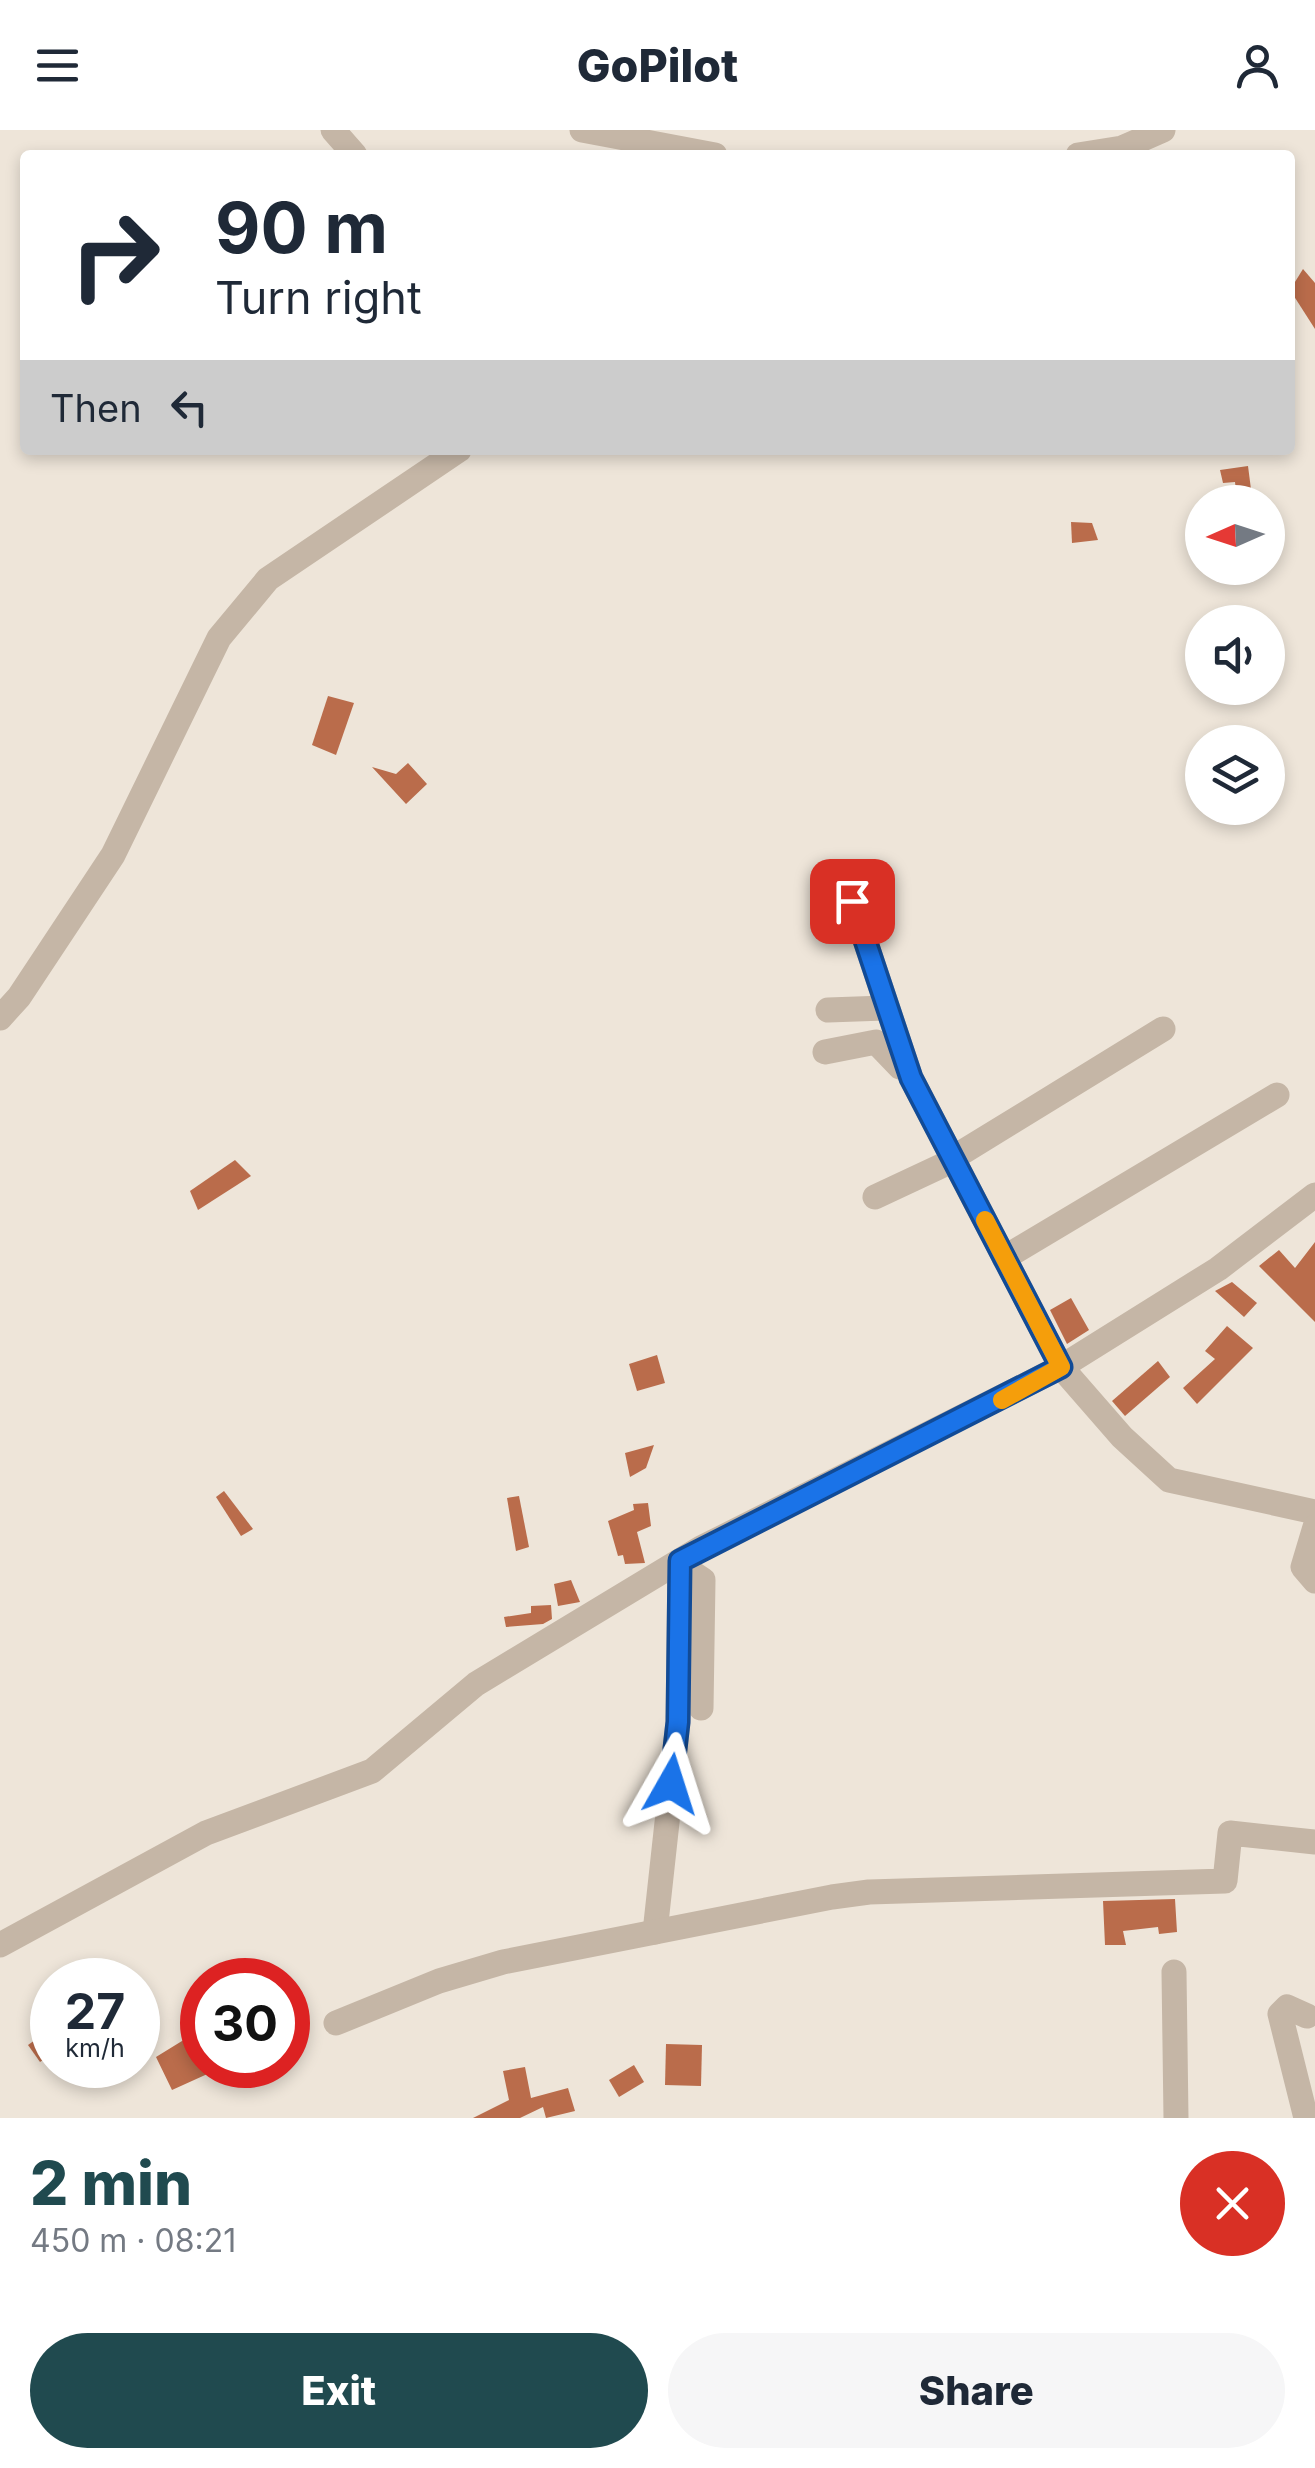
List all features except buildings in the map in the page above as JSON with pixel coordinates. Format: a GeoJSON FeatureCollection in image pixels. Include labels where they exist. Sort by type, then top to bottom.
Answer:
{"type":"FeatureCollection","features":[{"type":"Feature","properties":{"kind":"street"},"geometry":{"type":"LineString","coordinates":[[333,130],[351,150]]}},
{"type":"Feature","properties":{"kind":"street"},"geometry":{"type":"LineString","coordinates":[[582,130],[688,150]]}},
{"type":"Feature","properties":{"kind":"street"},"geometry":{"type":"LineString","coordinates":[[1117,150],[1163,130]]}},
{"type":"Feature","properties":{"kind":"street"},"geometry":{"type":"LineString","coordinates":[[0,1018],[20,997],[112,855],[219,638],[268,578],[452,455]]}},
{"type":"Feature","properties":{"kind":"street"},"geometry":{"type":"LineString","coordinates":[[852,901],[911,1078],[1061,1367],[1122,1437],[1169,1480],[1315,1512]]}},
{"type":"Feature","properties":{"kind":"street"},"geometry":{"type":"LineString","coordinates":[[828,1010],[886,1008]]}},
{"type":"Feature","properties":{"kind":"street"},"geometry":{"type":"LineString","coordinates":[[875,1197],[954,1159],[1163,1030]]}},
{"type":"Feature","properties":{"kind":"street"},"geometry":{"type":"LineString","coordinates":[[825,1052],[876,1042],[911,1078]]}},
{"type":"Feature","properties":{"kind":"street"},"geometry":{"type":"LineString","coordinates":[[1004,1258],[1277,1095]]}},
{"type":"Feature","properties":{"kind":"street"},"geometry":{"type":"LineString","coordinates":[[0,1944],[206,1833],[372,1770],[476,1684],[680,1566],[1061,1367],[1218,1269],[1315,1195]]}},
{"type":"Feature","properties":{"kind":"street"},"geometry":{"type":"LineString","coordinates":[[1315,1527],[1304,1567],[1315,1580]]}},
{"type":"Feature","properties":{"kind":"street"},"geometry":{"type":"LineString","coordinates":[[680,1566],[702,1580],[702,1708]]}},
{"type":"Feature","properties":{"kind":"street"},"geometry":{"type":"LineString","coordinates":[[655,1932],[678,1722],[680,1566]]}},
{"type":"Feature","properties":{"kind":"street"},"geometry":{"type":"LineString","coordinates":[[336,2023],[472,1970],[869,1892],[1226,1880],[1230,1833],[1315,1842]]}},
{"type":"Feature","properties":{"kind":"street"},"geometry":{"type":"LineString","coordinates":[[1174,1972],[1176,2118]]}},
{"type":"Feature","properties":{"kind":"street"},"geometry":{"type":"LineString","coordinates":[[1306,2118],[1280,2014],[1287,2007],[1307,2016]]}},
{"type":"Feature","properties":{"kind":"slow traffic"},"geometry":{"type":"LineString","coordinates":[[985,1220],[1061,1367],[1002,1400]]}},
{"type":"Feature","properties":{"kind":"route"},"geometry":{"type":"LineString","coordinates":[[671,1784],[678,1722],[680,1561],[1061,1367],[902,1058],[852,901]]}}]}
